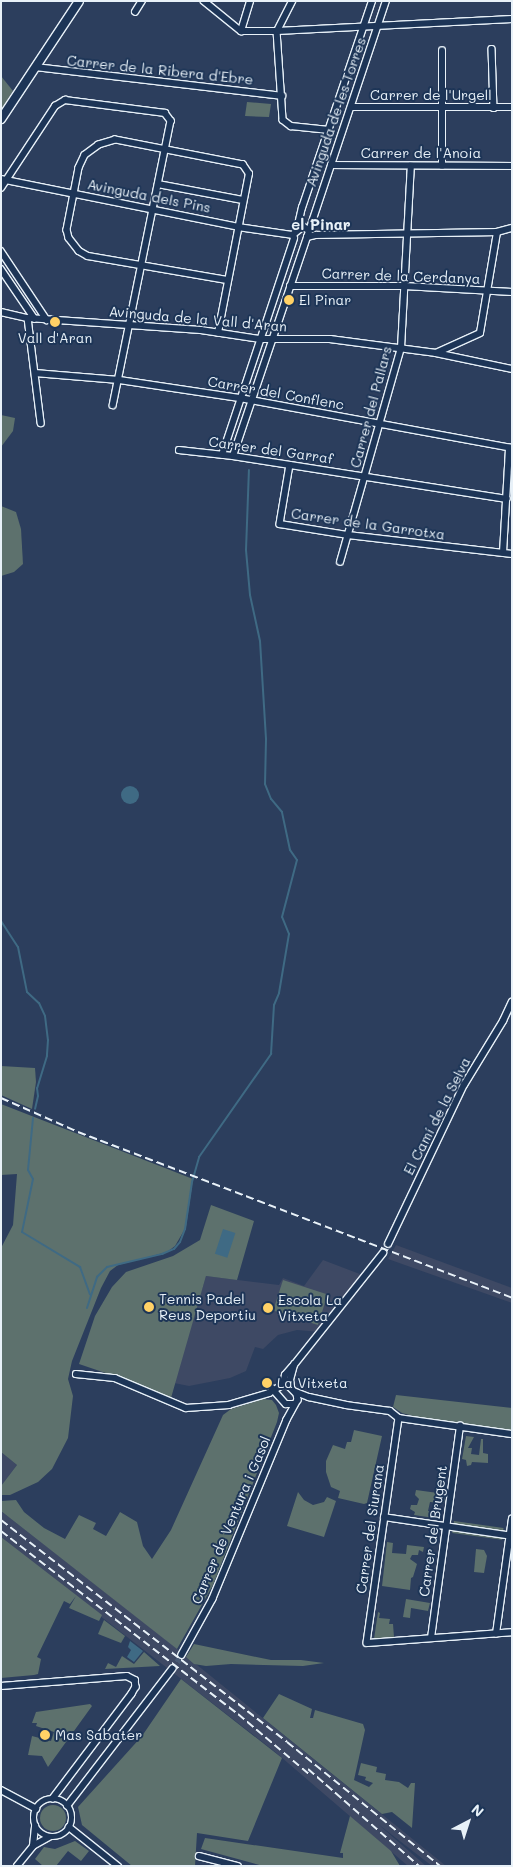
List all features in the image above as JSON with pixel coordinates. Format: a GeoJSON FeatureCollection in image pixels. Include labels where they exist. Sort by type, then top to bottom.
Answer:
{"type":"FeatureCollection","features":[{"type":"Feature","properties":{"kind":"street"},"geometry":{"type":"LineString","coordinates":[[1,120],[79,1]]}},
{"type":"Feature","properties":{"kind":"street"},"geometry":{"type":"LineString","coordinates":[[135,12],[142,1]]}},
{"type":"Feature","properties":{"kind":"street"},"geometry":{"type":"LineString","coordinates":[[204,1],[241,30],[277,32],[512,19]]}},
{"type":"Feature","properties":{"kind":"street"},"geometry":{"type":"LineString","coordinates":[[241,30],[250,1]]}},
{"type":"Feature","properties":{"kind":"street"},"geometry":{"type":"LineString","coordinates":[[292,1],[277,32],[283,120],[291,126],[329,130]]}},
{"type":"Feature","properties":{"kind":"street","name":"Avinguda de les Torres"},"geometry":{"type":"LineString","coordinates":[[294,237],[302,208],[372,1]]}},
{"type":"Feature","properties":{"kind":"street","name":"Avinguda de les Torres"},"geometry":{"type":"LineString","coordinates":[[233,456],[386,1]]}},
{"type":"Feature","properties":{"kind":"street"},"geometry":{"type":"LineString","coordinates":[[492,49],[494,108]]}},
{"type":"Feature","properties":{"kind":"street"},"geometry":{"type":"LineString","coordinates":[[442,51],[442,166]]}},
{"type":"Feature","properties":{"kind":"street","name":"Carrer de la Ribera d'Ebre"},"geometry":{"type":"LineString","coordinates":[[36,67],[282,96]]}},
{"type":"Feature","properties":{"kind":"street"},"geometry":{"type":"LineString","coordinates":[[1,188],[4,180],[55,106],[65,100],[165,113],[171,121],[113,404]]}},
{"type":"Feature","properties":{"kind":"street","name":"Carrer de l'Urgell"},"geometry":{"type":"LineString","coordinates":[[351,107],[512,107]]}},
{"type":"Feature","properties":{"kind":"street"},"geometry":{"type":"LineString","coordinates":[[218,333],[249,174],[243,165],[115,140],[90,150],[81,162],[67,230],[73,245],[88,256],[228,280]]}},
{"type":"Feature","properties":{"kind":"street","name":"Carrer de l'Anoia"},"geometry":{"type":"LineString","coordinates":[[331,165],[512,166]]}},
{"type":"Feature","properties":{"kind":"street","name":"Carrer del Pallars"},"geometry":{"type":"LineString","coordinates":[[340,562],[401,348],[411,166]]}},
{"type":"Feature","properties":{"kind":"street","name":"Avinguda dels Pins"},"geometry":{"type":"LineString","coordinates":[[4,180],[294,237],[299,241],[308,235]]}},
{"type":"Feature","properties":{"kind":"street"},"geometry":{"type":"LineString","coordinates":[[158,184],[243,200]]}},
{"type":"Feature","properties":{"kind":"street"},"geometry":{"type":"LineString","coordinates":[[297,229],[306,227],[308,235],[316,235],[497,232],[512,228]]}},
{"type":"Feature","properties":{"kind":"street"},"geometry":{"type":"LineString","coordinates":[[436,353],[480,333],[497,232]]}},
{"type":"Feature","properties":{"kind":"street"},"geometry":{"type":"LineString","coordinates":[[222,455],[294,237]]}},
{"type":"Feature","properties":{"kind":"street"},"geometry":{"type":"LineString","coordinates":[[1,251],[47,320]]}},
{"type":"Feature","properties":{"kind":"street"},"geometry":{"type":"LineString","coordinates":[[1,270],[35,319]]}},
{"type":"Feature","properties":{"kind":"street","name":"Carrer de la Cerdanya"},"geometry":{"type":"LineString","coordinates":[[290,286],[404,286],[512,292]]}},
{"type":"Feature","properties":{"kind":"street","name":"Avinguda de la Vall d'Aran"},"geometry":{"type":"LineString","coordinates":[[1,312],[35,319],[218,333],[260,339],[330,339],[436,353],[512,369]]}},
{"type":"Feature","properties":{"kind":"street"},"geometry":{"type":"LineString","coordinates":[[28,318],[41,423]]}},
{"type":"Feature","properties":{"kind":"street","name":"Carrer del Conflenc"},"geometry":{"type":"LineString","coordinates":[[35,373],[119,380],[240,398],[510,448]]}},
{"type":"Feature","properties":{"kind":"street"},"geometry":{"type":"LineString","coordinates":[[503,553],[510,448]]}},
{"type":"Feature","properties":{"kind":"street","name":"Carrer del Garraf"},"geometry":{"type":"LineString","coordinates":[[179,450],[233,456],[507,499]]}},
{"type":"Feature","properties":{"kind":"street","name":"Carrer de la Garrotxa"},"geometry":{"type":"LineString","coordinates":[[290,465],[280,524],[348,535],[512,554]]}},
{"type":"Feature","properties":{"kind":"street","name":"El Camí de la Selva"},"geometry":{"type":"LineString","coordinates":[[388,1244],[464,1085],[504,1021],[512,1002]]}},
{"type":"Feature","properties":{"kind":"street"},"geometry":{"type":"LineString","coordinates":[[276,1390],[285,1375],[312,1344],[383,1253]]}},
{"type":"Feature","properties":{"kind":"street"},"geometry":{"type":"LineString","coordinates":[[294,1365],[290,1380],[296,1402]]}},
{"type":"Feature","properties":{"kind":"street"},"geometry":{"type":"LineString","coordinates":[[76,1374],[115,1378],[186,1408],[229,1405],[276,1390],[294,1389],[309,1397],[390,1411],[399,1418],[512,1434]]}},
{"type":"Feature","properties":{"kind":"street"},"geometry":{"type":"LineString","coordinates":[[276,1390],[286,1404],[309,1397]]}},
{"type":"Feature","properties":{"kind":"street","name":"Carrer de Ventura i Gasol"},"geometry":{"type":"LineString","coordinates":[[182,1655],[213,1599],[296,1402]]}},
{"type":"Feature","properties":{"kind":"street","name":"Carrer de Ventura i Gasol"},"geometry":{"type":"LineString","coordinates":[[286,1404],[287,1420]]}},
{"type":"Feature","properties":{"kind":"street","name":"Carrer del Siurana"},"geometry":{"type":"LineString","coordinates":[[399,1418],[366,1644],[431,1638]]}},
{"type":"Feature","properties":{"kind":"street","name":"Carrer del Brugent"},"geometry":{"type":"LineString","coordinates":[[431,1638],[460,1426]]}},
{"type":"Feature","properties":{"kind":"street"},"geometry":{"type":"LineString","coordinates":[[384,1517],[511,1536]]}},
{"type":"Feature","properties":{"kind":"street"},"geometry":{"type":"LineString","coordinates":[[496,1634],[512,1519]]}},
{"type":"Feature","properties":{"kind":"street"},"geometry":{"type":"LineString","coordinates":[[431,1638],[512,1632]]}},
{"type":"Feature","properties":{"kind":"street"},"geometry":{"type":"LineString","coordinates":[[67,1806],[172,1669]]}},
{"type":"Feature","properties":{"kind":"street"},"geometry":{"type":"LineString","coordinates":[[1,1686],[128,1676],[135,1680],[136,1687],[53,1799]]}},
{"type":"Feature","properties":{"kind":"street"},"geometry":{"type":"LineString","coordinates":[[1,1790],[36,1809]]}},
{"type":"Feature","properties":{"kind":"street"},"geometry":{"type":"LineString","coordinates":[[17,1866],[33,1846],[49,1837],[63,1834],[69,1827],[72,1817],[67,1806],[53,1799],[47,1800],[36,1809],[33,1846]]}},
{"type":"Feature","properties":{"kind":"street"},"geometry":{"type":"LineString","coordinates":[[35,1825],[39,1831],[49,1837]]}},
{"type":"Feature","properties":{"kind":"street"},"geometry":{"type":"LineString","coordinates":[[69,1827],[118,1866]]}},
{"type":"Feature","properties":{"kind":"street"},"geometry":{"type":"LineString","coordinates":[[199,1856],[238,1866]]}},
{"type":"Feature","properties":{"kind":"shaded area"},"geometry":{"type":"Polygon","coordinates":[[[130,786],[136,789],[139,795],[136,801],[130,804],[124,801],[121,795],[124,789],[130,786]]]}},
{"type":"Feature","properties":{"kind":"shaded area"},"geometry":{"type":"Polygon","coordinates":[[[223,1229],[235,1233],[227,1258],[215,1254],[223,1229]]]}},
{"type":"Feature","properties":{"kind":"shaded area"},"geometry":{"type":"Polygon","coordinates":[[[396,1245],[512,1288],[512,1303],[388,1259],[396,1245]]]}},
{"type":"Feature","properties":{"kind":"shaded area","name":"Escola La Vitxeta"},"geometry":{"type":"Polygon","coordinates":[[[323,1260],[365,1276],[320,1332],[297,1330],[278,1335],[263,1349],[255,1347],[246,1371],[230,1378],[189,1386],[174,1383],[206,1276],[279,1285],[283,1278],[304,1286],[323,1260]]]}},
{"type":"Feature","properties":{"kind":"shaded area"},"geometry":{"type":"Polygon","coordinates":[[[1,1452],[17,1465],[1,1486],[1,1452]]]}},
{"type":"Feature","properties":{"kind":"shaded area"},"geometry":{"type":"Polygon","coordinates":[[[1,1511],[155,1631],[446,1866],[432,1866],[378,1824],[426,1866],[408,1866],[274,1751],[1,1539],[1,1511]]]}},
{"type":"Feature","properties":{"kind":"shaded area"},"geometry":{"type":"Polygon","coordinates":[[[130,1641],[143,1651],[134,1662],[127,1657],[131,1650],[128,1647],[130,1641]]]}},
{"type":"Feature","properties":{"kind":"green space"},"geometry":{"type":"Polygon","coordinates":[[[1,76],[13,91],[1,110],[1,76]]]}},
{"type":"Feature","properties":{"kind":"green space"},"geometry":{"type":"Polygon","coordinates":[[[247,102],[271,104],[269,117],[245,116],[247,102]]]}},
{"type":"Feature","properties":{"kind":"green space"},"geometry":{"type":"Polygon","coordinates":[[[1,415],[15,418],[13,431],[1,447],[1,415]]]}},
{"type":"Feature","properties":{"kind":"green space"},"geometry":{"type":"Polygon","coordinates":[[[1,506],[16,512],[21,529],[23,564],[14,572],[1,576],[1,506]]]}},
{"type":"Feature","properties":{"kind":"green space"},"geometry":{"type":"Polygon","coordinates":[[[1,1066],[35,1068],[36,1082],[32,1109],[1,1095],[1,1066]]]}},
{"type":"Feature","properties":{"kind":"green space"},"geometry":{"type":"Polygon","coordinates":[[[1,1104],[193,1179],[186,1227],[175,1246],[167,1252],[118,1265],[110,1271],[101,1288],[72,1361],[68,1379],[73,1396],[68,1438],[52,1469],[38,1482],[10,1495],[1,1495],[1,1486],[17,1465],[1,1452],[1,1248],[13,1225],[17,1174],[1,1175],[1,1104]]]}},
{"type":"Feature","properties":{"kind":"green space","name":"Tennis Padel Reus Deportiu"},"geometry":{"type":"Polygon","coordinates":[[[211,1205],[254,1221],[237,1280],[206,1276],[171,1398],[135,1383],[79,1364],[95,1316],[112,1287],[126,1272],[173,1256],[200,1240],[211,1205]]]}},
{"type":"Feature","properties":{"kind":"green space"},"geometry":{"type":"Polygon","coordinates":[[[283,1280],[328,1295],[318,1325],[273,1310],[283,1280]]]}},
{"type":"Feature","properties":{"kind":"green space"},"geometry":{"type":"Polygon","coordinates":[[[396,1395],[512,1408],[512,1431],[428,1420],[402,1413],[393,1407],[396,1395]]]}},
{"type":"Feature","properties":{"kind":"green space"},"geometry":{"type":"Polygon","coordinates":[[[263,1399],[272,1400],[276,1405],[279,1413],[277,1422],[213,1585],[177,1649],[1,1511],[1,1501],[16,1500],[24,1512],[44,1528],[65,1539],[79,1515],[96,1523],[93,1529],[106,1536],[120,1512],[137,1522],[143,1546],[152,1559],[171,1530],[223,1415],[231,1409],[263,1399]]]}},
{"type":"Feature","properties":{"kind":"green space"},"geometry":{"type":"Polygon","coordinates":[[[354,1430],[382,1436],[367,1503],[364,1504],[338,1498],[340,1491],[331,1487],[326,1472],[326,1461],[333,1445],[345,1449],[347,1442],[351,1442],[354,1430]]]}},
{"type":"Feature","properties":{"kind":"green space"},"geometry":{"type":"Polygon","coordinates":[[[466,1436],[474,1437],[468,1448],[472,1448],[471,1454],[479,1455],[481,1439],[483,1439],[483,1453],[488,1454],[488,1463],[472,1462],[471,1465],[467,1466],[466,1460],[462,1459],[466,1436]]]}},
{"type":"Feature","properties":{"kind":"green space"},"geometry":{"type":"Polygon","coordinates":[[[416,1490],[445,1494],[444,1503],[430,1502],[428,1511],[442,1514],[441,1519],[414,1515],[415,1512],[410,1509],[411,1505],[417,1505],[419,1499],[415,1495],[416,1490]]]}},
{"type":"Feature","properties":{"kind":"green space"},"geometry":{"type":"Polygon","coordinates":[[[298,1492],[304,1500],[313,1505],[324,1502],[327,1497],[336,1501],[324,1537],[287,1526],[298,1492]]]}},
{"type":"Feature","properties":{"kind":"green space"},"geometry":{"type":"Polygon","coordinates":[[[454,1521],[504,1528],[502,1540],[452,1533],[454,1521]]]}},
{"type":"Feature","properties":{"kind":"green space"},"geometry":{"type":"Polygon","coordinates":[[[1,1537],[102,1615],[99,1621],[69,1608],[76,1596],[70,1604],[64,1601],[37,1657],[41,1659],[38,1674],[1,1678],[1,1537]]]}},
{"type":"Feature","properties":{"kind":"green space"},"geometry":{"type":"Polygon","coordinates":[[[387,1542],[393,1543],[392,1553],[406,1554],[407,1545],[424,1547],[423,1552],[419,1550],[418,1555],[412,1555],[410,1559],[417,1564],[411,1578],[410,1590],[382,1586],[387,1542]]]}},
{"type":"Feature","properties":{"kind":"green space"},"geometry":{"type":"Polygon","coordinates":[[[476,1549],[484,1550],[487,1556],[484,1573],[474,1572],[476,1549]]]}},
{"type":"Feature","properties":{"kind":"green space"},"geometry":{"type":"Polygon","coordinates":[[[406,1599],[430,1603],[428,1611],[411,1608],[410,1618],[403,1617],[406,1599]]]}},
{"type":"Feature","properties":{"kind":"green space"},"geometry":{"type":"Polygon","coordinates":[[[378,1612],[380,1613],[379,1618],[390,1619],[389,1624],[393,1624],[394,1637],[374,1639],[378,1612]]]}},
{"type":"Feature","properties":{"kind":"green space"},"geometry":{"type":"Polygon","coordinates":[[[104,1620],[125,1636],[121,1643],[98,1634],[104,1620]]]}},
{"type":"Feature","properties":{"kind":"green space"},"geometry":{"type":"Polygon","coordinates":[[[194,1644],[271,1660],[301,1660],[324,1663],[303,1666],[231,1664],[206,1666],[194,1664],[186,1657],[194,1644]]]}},
{"type":"Feature","properties":{"kind":"green space"},"geometry":{"type":"Polygon","coordinates":[[[144,1652],[160,1666],[105,1669],[108,1663],[116,1667],[122,1656],[134,1664],[144,1652]]]}},
{"type":"Feature","properties":{"kind":"green space"},"geometry":{"type":"Polygon","coordinates":[[[181,1679],[282,1758],[248,1841],[197,1833],[195,1866],[132,1866],[82,1825],[78,1807],[142,1736],[181,1679]]]}},
{"type":"Feature","properties":{"kind":"green space"},"geometry":{"type":"Polygon","coordinates":[[[279,1694],[312,1709],[310,1718],[313,1718],[315,1710],[363,1724],[365,1730],[354,1780],[369,1787],[373,1783],[365,1780],[366,1777],[358,1775],[361,1763],[377,1767],[376,1772],[386,1774],[385,1780],[399,1782],[408,1788],[411,1783],[415,1783],[412,1828],[392,1812],[382,1814],[263,1718],[279,1694]]]}},
{"type":"Feature","properties":{"kind":"green space"},"geometry":{"type":"Polygon","coordinates":[[[90,1704],[92,1706],[48,1767],[42,1756],[28,1755],[32,1736],[51,1741],[54,1732],[36,1726],[37,1723],[32,1723],[36,1712],[90,1704]]]}},
{"type":"Feature","properties":{"kind":"green space"},"geometry":{"type":"Polygon","coordinates":[[[53,1805],[62,1809],[66,1818],[62,1827],[53,1831],[44,1827],[40,1818],[44,1809],[53,1805]]]}},
{"type":"Feature","properties":{"kind":"green space"},"geometry":{"type":"Polygon","coordinates":[[[350,1816],[391,1851],[400,1866],[263,1866],[201,1849],[205,1838],[343,1858],[343,1853],[340,1853],[350,1816]]]}},
{"type":"Feature","properties":{"kind":"green space"},"geometry":{"type":"Polygon","coordinates":[[[75,1841],[89,1851],[81,1861],[68,1851],[56,1866],[43,1866],[35,1859],[44,1847],[55,1849],[75,1841]]]}},
{"type":"Feature","properties":{"kind":"waterway"},"geometry":{"type":"LineString","coordinates":[[87,1308],[97,1277],[107,1267],[162,1254],[174,1249],[180,1242],[185,1229],[192,1182],[199,1157],[271,1054],[274,1005],[279,993],[289,934],[282,917],[297,860],[290,850],[282,812],[271,799],[265,784],[266,739],[260,641],[250,595],[246,550],[249,470]]}},
{"type":"Feature","properties":{"kind":"waterway"},"geometry":{"type":"LineString","coordinates":[[1,921],[18,947],[27,992],[39,1003],[45,1016],[48,1040],[47,1056],[37,1088],[38,1096],[35,1109]]}},
{"type":"Feature","properties":{"kind":"waterway"},"geometry":{"type":"LineString","coordinates":[[33,1118],[28,1170],[33,1179],[22,1232],[80,1267],[90,1294]]}},
{"type":"Feature","properties":{"kind":"tunnel"},"geometry":{"type":"LineString","coordinates":[[172,1669],[182,1655]]}},
{"type":"Feature","properties":{"kind":"railway"},"geometry":{"type":"LineString","coordinates":[[1,1098],[78,1132],[512,1298]]}},
{"type":"Feature","properties":{"kind":"railway"},"geometry":{"type":"LineString","coordinates":[[1,1520],[287,1742],[440,1866]]}},
{"type":"Feature","properties":{"kind":"railway"},"geometry":{"type":"LineString","coordinates":[[1,1531],[238,1714],[311,1776]]}},
{"type":"Feature","properties":{"kind":"railway"},"geometry":{"type":"LineString","coordinates":[[308,1769],[419,1866]]}},
{"type":"Feature","properties":{"kind":"place","name":"El Pinar"},"geometry":{"type":"Point","coordinates":[289,300]}},
{"type":"Feature","properties":{"kind":"place","name":"Vall d'Aran"},"geometry":{"type":"Point","coordinates":[55,322]}},
{"type":"Feature","properties":{"kind":"place","name":"Tennis Padel Reus Deportiu"},"geometry":{"type":"Point","coordinates":[149,1307]}},
{"type":"Feature","properties":{"kind":"place","name":"Escola La Vitxeta"},"geometry":{"type":"Point","coordinates":[268,1308]}},
{"type":"Feature","properties":{"kind":"place","name":"La Vitxeta"},"geometry":{"type":"Point","coordinates":[267,1383]}},
{"type":"Feature","properties":{"kind":"place","name":"Mas Sabater"},"geometry":{"type":"Point","coordinates":[45,1735]}},
{"type":"Feature","properties":{"kind":"district","name":"el Pinar"},"geometry":{"type":"Point","coordinates":[321,225]}}]}
